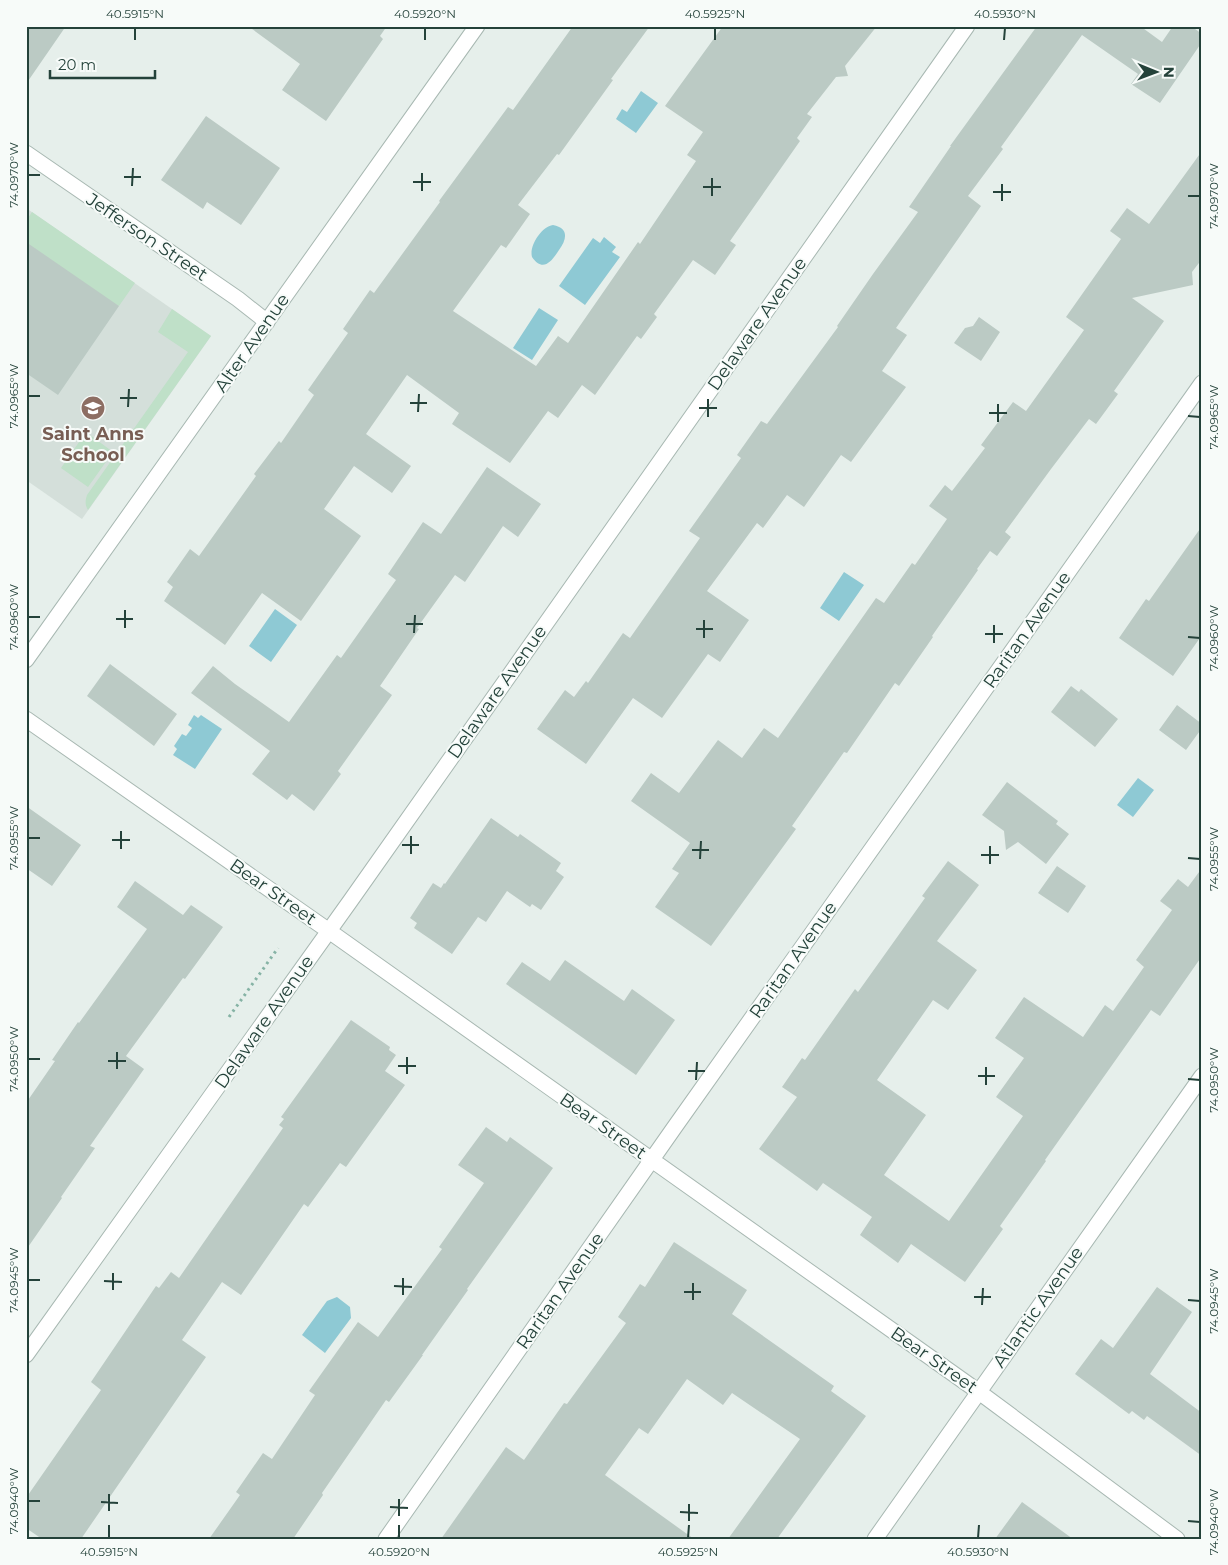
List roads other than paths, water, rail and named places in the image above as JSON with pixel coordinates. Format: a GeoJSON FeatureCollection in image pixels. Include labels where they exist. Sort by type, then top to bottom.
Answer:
{"type":"FeatureCollection","features":[{"type":"Feature","properties":{"kind":"street","name":"Alter Avenue"},"geometry":{"type":"LineString","coordinates":[[26,660],[477,26]]}},
{"type":"Feature","properties":{"kind":"street","name":"Delaware Avenue"},"geometry":{"type":"LineString","coordinates":[[26,1356],[329,931],[967,26]]}},
{"type":"Feature","properties":{"kind":"street","name":"Jefferson Street"},"geometry":{"type":"LineString","coordinates":[[26,153],[238,299],[267,322]]}},
{"type":"Feature","properties":{"kind":"street","name":"Raritan Avenue"},"geometry":{"type":"LineString","coordinates":[[386,1539],[1202,383]]}},
{"type":"Feature","properties":{"kind":"street","name":"Bear Street"},"geometry":{"type":"LineString","coordinates":[[26,719],[329,931],[978,1392],[1177,1539]]}},
{"type":"Feature","properties":{"kind":"street","name":"Atlantic Avenue"},"geometry":{"type":"LineString","coordinates":[[875,1539],[1202,1076]]}},
{"type":"Feature","properties":{"kind":"water"},"geometry":{"type":"Polygon","coordinates":[[[641,91],[658,103],[636,133],[616,119],[622,109],[627,112],[641,91]]]}},
{"type":"Feature","properties":{"kind":"water"},"geometry":{"type":"Polygon","coordinates":[[[553,225],[558,226],[564,231],[564,242],[547,264],[540,264],[532,257],[532,248],[540,233],[553,225]]]}},
{"type":"Feature","properties":{"kind":"water"},"geometry":{"type":"Polygon","coordinates":[[[604,237],[616,247],[612,252],[620,257],[585,305],[559,286],[593,238],[600,243],[604,237]]]}},
{"type":"Feature","properties":{"kind":"water"},"geometry":{"type":"Polygon","coordinates":[[[539,308],[558,320],[532,360],[513,348],[539,308]]]}},
{"type":"Feature","properties":{"kind":"water"},"geometry":{"type":"Polygon","coordinates":[[[844,572],[864,585],[839,621],[820,608],[844,572]]]}},
{"type":"Feature","properties":{"kind":"water"},"geometry":{"type":"Polygon","coordinates":[[[275,609],[297,625],[271,662],[249,646],[275,609]]]}},
{"type":"Feature","properties":{"kind":"water"},"geometry":{"type":"Polygon","coordinates":[[[194,715],[198,718],[201,715],[222,729],[195,769],[173,755],[177,749],[174,746],[182,734],[186,736],[192,728],[188,725],[194,715]]]}},
{"type":"Feature","properties":{"kind":"water"},"geometry":{"type":"Polygon","coordinates":[[[1138,778],[1154,790],[1133,817],[1117,805],[1138,778]]]}},
{"type":"Feature","properties":{"kind":"water"},"geometry":{"type":"Polygon","coordinates":[[[337,1297],[350,1307],[351,1318],[325,1353],[302,1335],[327,1301],[337,1297]]]}},
{"type":"Feature","properties":{"kind":"place","name":"Saint Anns School"},"geometry":{"type":"Point","coordinates":[93,408]}}]}
